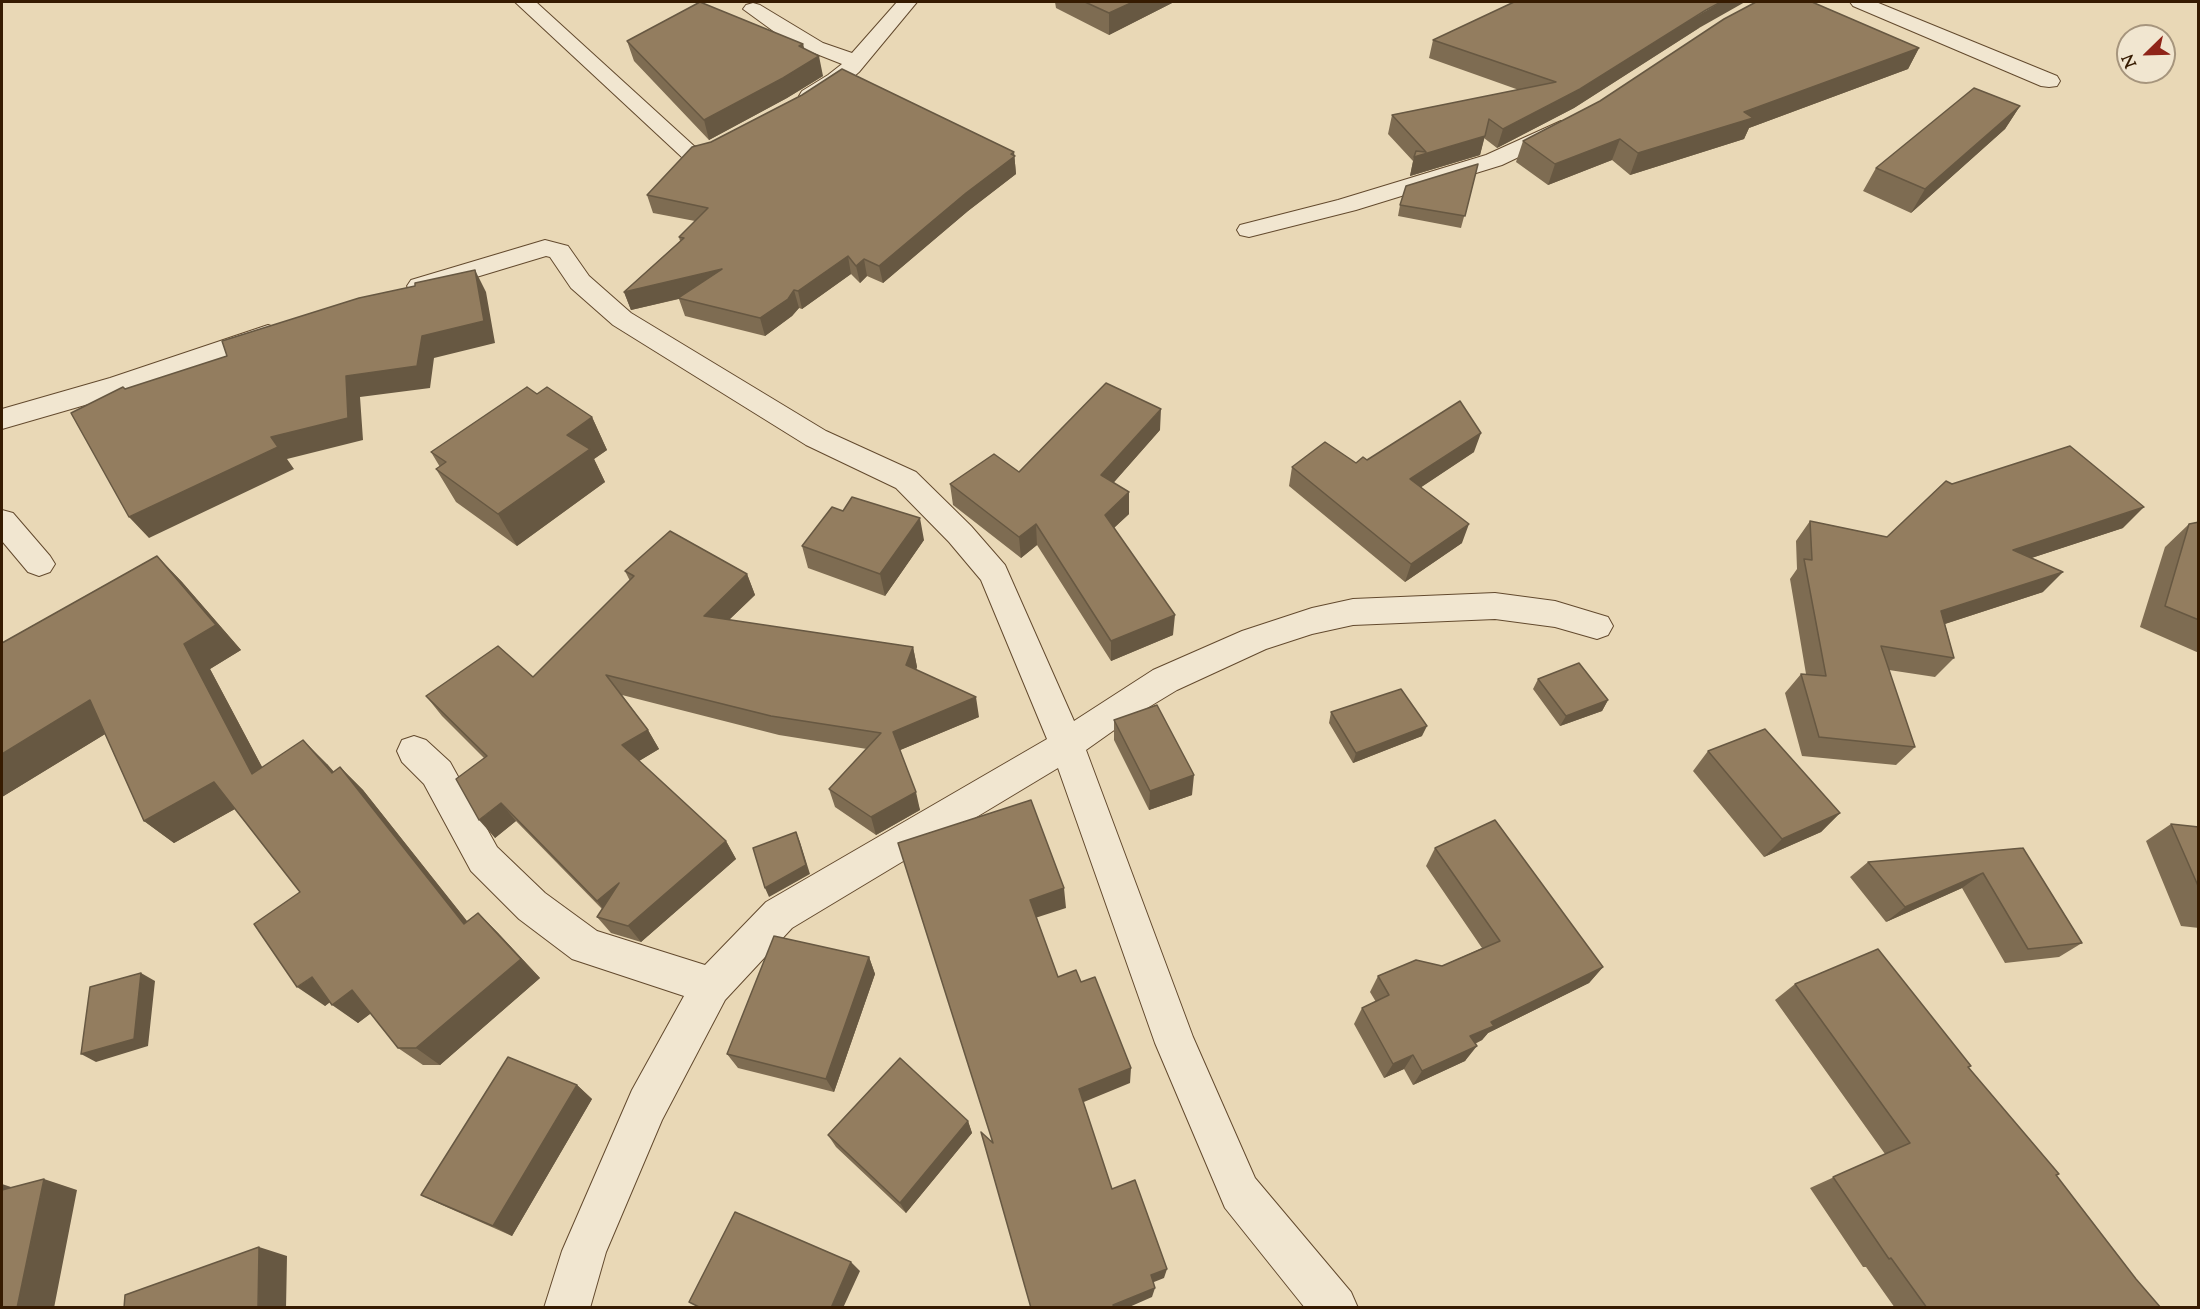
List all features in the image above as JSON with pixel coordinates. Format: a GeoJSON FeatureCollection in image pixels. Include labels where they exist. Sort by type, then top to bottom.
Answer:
{"type":"FeatureCollection","features":[{"type":"Feature","properties":{"kind":"street"},"geometry":{"type":"LineString","coordinates":[[525,2],[694,156],[707,153],[747,132]]}},
{"type":"Feature","properties":{"kind":"street"},"geometry":{"type":"LineString","coordinates":[[796,105],[836,80],[907,2]]}},
{"type":"Feature","properties":{"kind":"street"},"geometry":{"type":"LineString","coordinates":[[1860,2],[2049,81]]}},
{"type":"Feature","properties":{"kind":"street"},"geometry":{"type":"LineString","coordinates":[[753,9],[816,47],[855,61]]}},
{"type":"Feature","properties":{"kind":"street"},"geometry":{"type":"LineString","coordinates":[[1249,230],[1347,205],[1494,160],[1544,138],[1583,115]]}},
{"type":"Feature","properties":{"kind":"street"},"geometry":{"type":"LineString","coordinates":[[401,292],[526,252],[545,248],[559,251],[580,282],[622,319],[816,438],[906,480],[960,534],[994,574],[1067,745],[1175,1043],[1240,1193],[1335,1308]]}},
{"type":"Feature","properties":{"kind":"street"},"geometry":{"type":"LineString","coordinates":[[2,419],[120,385],[287,328]]}},
{"type":"Feature","properties":{"kind":"street"},"geometry":{"type":"LineString","coordinates":[[2,521],[39,564]]}},
{"type":"Feature","properties":{"kind":"street"},"geometry":{"type":"LineString","coordinates":[[567,1308],[584,1251],[647,1105],[711,986],[780,915],[1067,745],[1122,706],[1165,680],[1254,640],[1312,621],[1343,614],[1399,609],[1495,606],[1555,614],[1597,626]]}},
{"type":"Feature","properties":{"kind":"street"},"geometry":{"type":"LineString","coordinates":[[414,751],[437,773],[484,860],[532,906],[586,946],[711,986]]}},
{"type":"Feature","properties":{"kind":"building"},"geometry":{"type":"Polygon","coordinates":[[[700,2],[803,44],[799,46],[819,56],[704,120],[627,41],[700,2]]]}},
{"type":"Feature","properties":{"kind":"building"},"geometry":{"type":"Polygon","coordinates":[[[1085,2],[1133,2],[1109,13],[1085,2]]]}},
{"type":"Feature","properties":{"kind":"building"},"geometry":{"type":"Polygon","coordinates":[[[1514,2],[1721,2],[1580,89],[1503,129],[1489,119],[1485,136],[1414,157],[1416,151],[1426,152],[1392,115],[1556,82],[1433,40],[1514,2]]]}},
{"type":"Feature","properties":{"kind":"building"},"geometry":{"type":"Polygon","coordinates":[[[1756,2],[1812,2],[1919,48],[1744,112],[1753,118],[1638,153],[1620,139],[1555,164],[1523,141],[1600,101],[1724,19],[1756,2]]]}},
{"type":"Feature","properties":{"kind":"building"},"geometry":{"type":"Polygon","coordinates":[[[842,69],[1014,152],[1011,154],[1015,156],[966,193],[879,266],[864,259],[856,266],[848,256],[798,291],[794,290],[788,299],[760,318],[678,298],[722,269],[624,292],[684,238],[679,237],[708,208],[647,195],[692,147],[711,142],[802,95],[842,69]]]}},
{"type":"Feature","properties":{"kind":"building"},"geometry":{"type":"Polygon","coordinates":[[[1974,88],[2020,106],[1925,189],[1876,168],[1974,88]]]}},
{"type":"Feature","properties":{"kind":"building"},"geometry":{"type":"Polygon","coordinates":[[[1478,164],[1465,216],[1400,205],[1406,186],[1478,164]]]}},
{"type":"Feature","properties":{"kind":"building"},"geometry":{"type":"Polygon","coordinates":[[[475,270],[484,321],[422,336],[417,366],[346,376],[348,418],[271,437],[278,447],[129,517],[71,413],[123,387],[125,389],[227,356],[222,341],[359,298],[475,270]]]}},
{"type":"Feature","properties":{"kind":"building"},"geometry":{"type":"Polygon","coordinates":[[[1106,383],[1161,409],[1101,475],[1129,492],[1105,515],[1175,615],[1111,641],[1036,524],[1019,537],[950,484],[994,454],[1019,472],[1106,383]]]}},
{"type":"Feature","properties":{"kind":"building"},"geometry":{"type":"Polygon","coordinates":[[[527,387],[537,394],[547,387],[592,417],[567,435],[590,449],[498,514],[436,469],[446,462],[431,452],[527,387]]]}},
{"type":"Feature","properties":{"kind":"building"},"geometry":{"type":"Polygon","coordinates":[[[1460,401],[1481,433],[1410,479],[1469,524],[1411,564],[1292,467],[1325,442],[1356,463],[1363,457],[1367,460],[1460,401]]]}},
{"type":"Feature","properties":{"kind":"building"},"geometry":{"type":"Polygon","coordinates":[[[2070,446],[2144,507],[2013,550],[2063,572],[1941,611],[1954,658],[1881,646],[1915,747],[1819,737],[1801,674],[1826,676],[1804,559],[1812,560],[1810,521],[1887,537],[1946,481],[1952,484],[2070,446]]]}},
{"type":"Feature","properties":{"kind":"building"},"geometry":{"type":"Polygon","coordinates":[[[852,497],[920,518],[880,574],[802,546],[832,507],[843,511],[852,497]]]}},
{"type":"Feature","properties":{"kind":"building"},"geometry":{"type":"Polygon","coordinates":[[[2199,522],[2199,620],[2165,606],[2189,524],[2199,522]]]}},
{"type":"Feature","properties":{"kind":"building"},"geometry":{"type":"Polygon","coordinates":[[[670,531],[747,574],[704,616],[913,647],[906,665],[976,697],[893,732],[916,792],[871,817],[829,789],[881,733],[771,716],[606,675],[648,730],[622,745],[726,841],[628,926],[597,917],[619,883],[597,901],[501,803],[479,820],[456,779],[487,756],[426,696],[498,646],[533,677],[634,576],[625,571],[670,531]]]}},
{"type":"Feature","properties":{"kind":"building"},"geometry":{"type":"Polygon","coordinates":[[[157,556],[216,625],[184,644],[252,774],[303,740],[332,773],[340,767],[464,924],[478,913],[521,959],[416,1048],[398,1048],[352,990],[332,1005],[312,977],[297,987],[254,924],[300,892],[214,782],[144,821],[90,700],[2,754],[2,643],[157,556]]]}},
{"type":"Feature","properties":{"kind":"building"},"geometry":{"type":"Polygon","coordinates":[[[1579,663],[1608,700],[1566,716],[1538,679],[1579,663]]]}},
{"type":"Feature","properties":{"kind":"building"},"geometry":{"type":"Polygon","coordinates":[[[1401,689],[1427,726],[1356,753],[1331,712],[1401,689]]]}},
{"type":"Feature","properties":{"kind":"building"},"geometry":{"type":"Polygon","coordinates":[[[1157,705],[1194,775],[1150,791],[1114,720],[1157,705]]]}},
{"type":"Feature","properties":{"kind":"building"},"geometry":{"type":"Polygon","coordinates":[[[1765,729],[1840,813],[1782,839],[1708,751],[1765,729]]]}},
{"type":"Feature","properties":{"kind":"building"},"geometry":{"type":"Polygon","coordinates":[[[1031,800],[1064,888],[1030,900],[1058,977],[1076,970],[1081,982],[1095,977],[1131,1068],[1079,1089],[1112,1189],[1135,1180],[1167,1269],[1151,1275],[1155,1288],[1113,1305],[1115,1308],[1031,1308],[981,1132],[993,1143],[898,843],[1031,800]]]}},
{"type":"Feature","properties":{"kind":"building"},"geometry":{"type":"Polygon","coordinates":[[[1495,820],[1603,967],[1491,1022],[1494,1026],[1470,1036],[1477,1046],[1422,1071],[1413,1055],[1393,1064],[1362,1008],[1389,995],[1378,976],[1416,960],[1442,966],[1500,941],[1435,848],[1495,820]]]}},
{"type":"Feature","properties":{"kind":"building"},"geometry":{"type":"Polygon","coordinates":[[[2171,824],[2199,827],[2199,888],[2171,824]]]}},
{"type":"Feature","properties":{"kind":"building"},"geometry":{"type":"Polygon","coordinates":[[[796,832],[806,865],[765,888],[753,848],[796,832]]]}},
{"type":"Feature","properties":{"kind":"building"},"geometry":{"type":"Polygon","coordinates":[[[2023,848],[2082,943],[2028,949],[1983,873],[1905,907],[1868,862],[2023,848]]]}},
{"type":"Feature","properties":{"kind":"building"},"geometry":{"type":"Polygon","coordinates":[[[774,936],[869,957],[826,1079],[727,1054],[774,936]]]}},
{"type":"Feature","properties":{"kind":"building"},"geometry":{"type":"Polygon","coordinates":[[[1878,949],[1971,1066],[1968,1067],[2059,1174],[2056,1175],[2161,1308],[1927,1308],[1891,1258],[1889,1259],[1833,1177],[1910,1143],[1795,984],[1878,949]]]}},
{"type":"Feature","properties":{"kind":"building"},"geometry":{"type":"Polygon","coordinates":[[[141,973],[134,1039],[81,1054],[90,987],[141,973]]]}},
{"type":"Feature","properties":{"kind":"building"},"geometry":{"type":"Polygon","coordinates":[[[508,1057],[577,1085],[493,1226],[421,1195],[508,1057]]]}},
{"type":"Feature","properties":{"kind":"building"},"geometry":{"type":"Polygon","coordinates":[[[900,1058],[968,1121],[900,1203],[828,1135],[900,1058]]]}},
{"type":"Feature","properties":{"kind":"building"},"geometry":{"type":"Polygon","coordinates":[[[44,1179],[17,1308],[2,1308],[2,1190],[44,1179]]]}},
{"type":"Feature","properties":{"kind":"building"},"geometry":{"type":"Polygon","coordinates":[[[735,1212],[851,1262],[831,1308],[701,1308],[689,1302],[735,1212]]]}},
{"type":"Feature","properties":{"kind":"building"},"geometry":{"type":"Polygon","coordinates":[[[259,1247],[258,1308],[124,1308],[125,1295],[259,1247]]]}}]}
